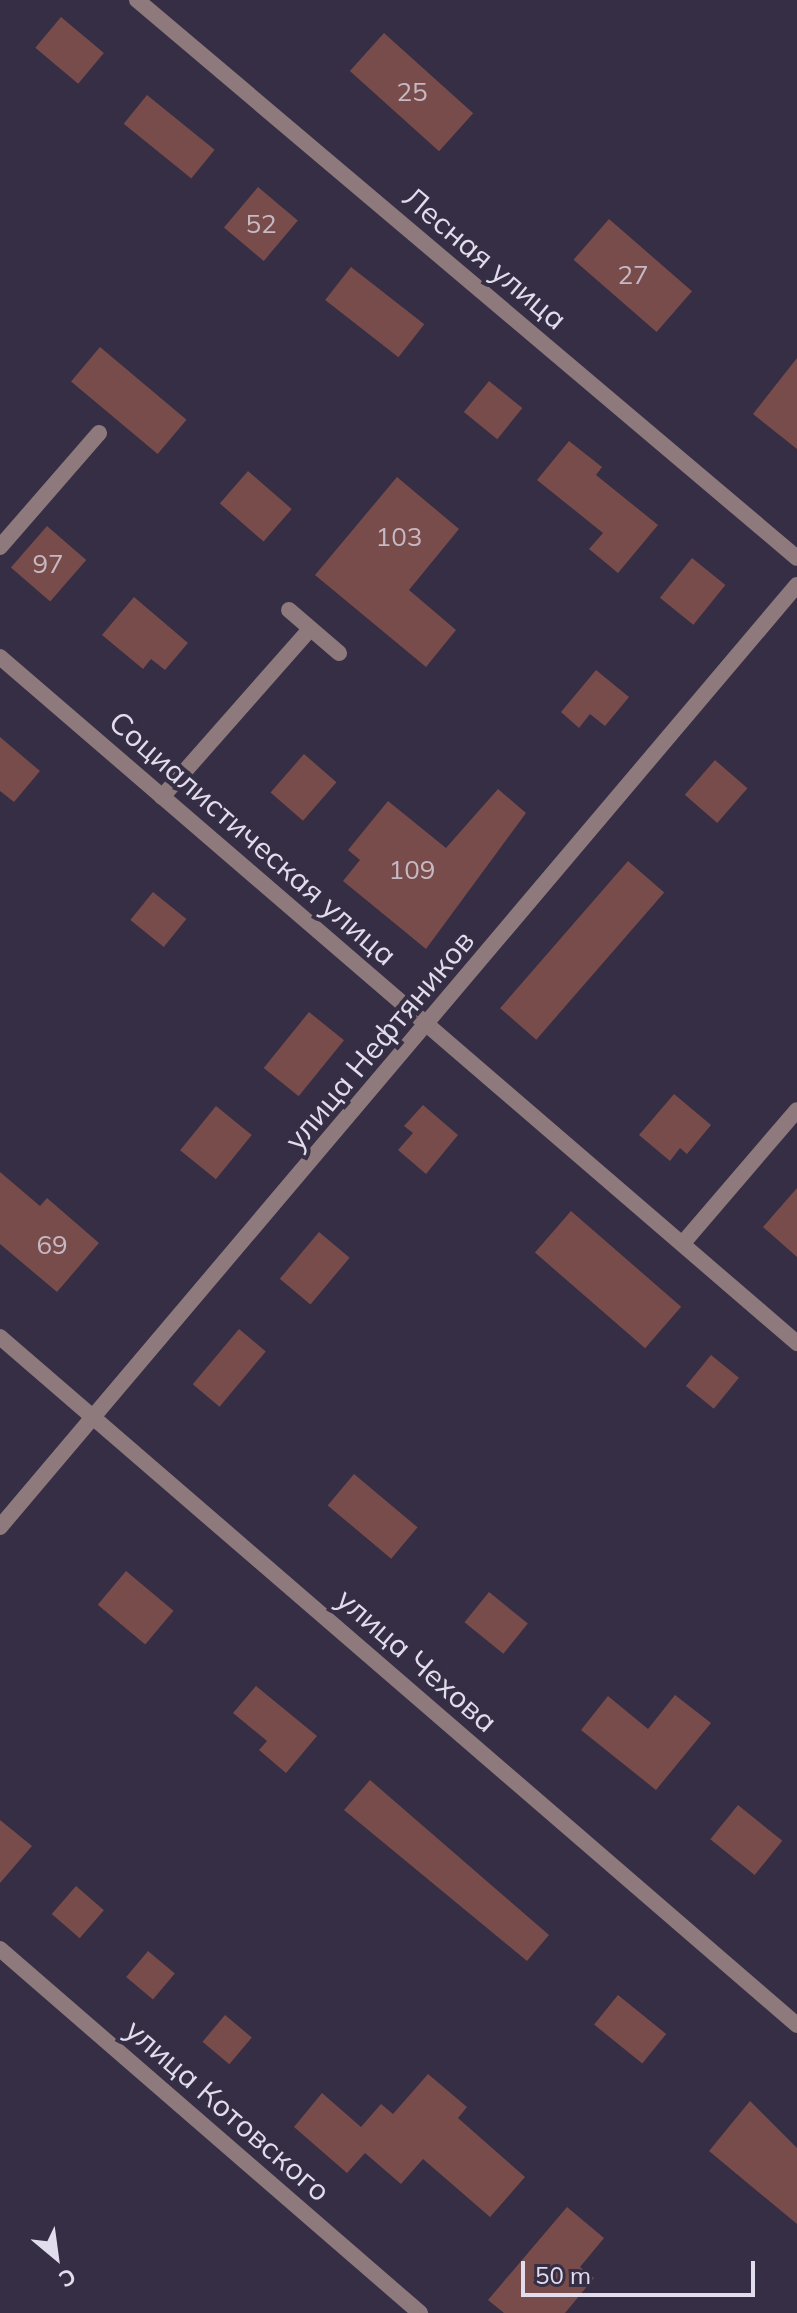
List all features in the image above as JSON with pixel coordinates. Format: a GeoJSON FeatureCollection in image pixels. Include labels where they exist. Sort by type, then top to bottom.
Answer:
{"type":"FeatureCollection","features":[{"type":"Feature","properties":{"kind":"street","name":"Лесная улица"},"geometry":{"type":"LineString","coordinates":[[137,0],[797,558]]}},
{"type":"Feature","properties":{"kind":"street"},"geometry":{"type":"LineString","coordinates":[[0,547],[99,433]]}},
{"type":"Feature","properties":{"kind":"street","name":"улица Нефтяников"},"geometry":{"type":"LineString","coordinates":[[0,1527],[97,1421],[797,585]]}},
{"type":"Feature","properties":{"kind":"street"},"geometry":{"type":"LineString","coordinates":[[289,610],[339,653]]}},
{"type":"Feature","properties":{"kind":"street"},"geometry":{"type":"LineString","coordinates":[[162,797],[310,629]]}},
{"type":"Feature","properties":{"kind":"street","name":"Социалистическая улица"},"geometry":{"type":"LineString","coordinates":[[0,657],[797,1343]]}},
{"type":"Feature","properties":{"kind":"street"},"geometry":{"type":"LineString","coordinates":[[683,1243],[797,1110]]}},
{"type":"Feature","properties":{"kind":"street","name":"улица Чехова"},"geometry":{"type":"LineString","coordinates":[[0,1337],[797,2025]]}},
{"type":"Feature","properties":{"kind":"street","name":"улица Котовского"},"geometry":{"type":"LineString","coordinates":[[0,1949],[420,2313]]}},
{"type":"Feature","properties":{"kind":"building"},"geometry":{"type":"Polygon","coordinates":[[[61,17],[104,53],[78,84],[35,48],[61,17]]]}},
{"type":"Feature","properties":{"kind":"building"},"geometry":{"type":"Polygon","coordinates":[[[384,33],[473,113],[439,151],[350,71],[384,33]]]}},
{"type":"Feature","properties":{"kind":"building"},"geometry":{"type":"Polygon","coordinates":[[[147,95],[215,150],[191,179],[124,124],[147,95]]]}},
{"type":"Feature","properties":{"kind":"building"},"geometry":{"type":"Polygon","coordinates":[[[258,187],[298,220],[264,261],[224,228],[258,187]]]}},
{"type":"Feature","properties":{"kind":"building"},"geometry":{"type":"Polygon","coordinates":[[[609,219],[692,291],[657,332],[574,260],[609,219]]]}},
{"type":"Feature","properties":{"kind":"building"},"geometry":{"type":"Polygon","coordinates":[[[351,267],[424,324],[398,357],[325,300],[351,267]]]}},
{"type":"Feature","properties":{"kind":"building"},"geometry":{"type":"Polygon","coordinates":[[[100,347],[187,420],[158,454],[71,381],[100,347]]]}},
{"type":"Feature","properties":{"kind":"building"},"geometry":{"type":"Polygon","coordinates":[[[797,358],[797,449],[753,414],[797,358]]]}},
{"type":"Feature","properties":{"kind":"building"},"geometry":{"type":"Polygon","coordinates":[[[489,381],[522,408],[497,439],[464,412],[489,381]]]}},
{"type":"Feature","properties":{"kind":"building"},"geometry":{"type":"Polygon","coordinates":[[[569,441],[602,467],[596,475],[658,525],[618,573],[589,549],[603,533],[537,480],[569,441]]]}},
{"type":"Feature","properties":{"kind":"building"},"geometry":{"type":"Polygon","coordinates":[[[248,471],[292,509],[264,542],[220,503],[248,471]]]}},
{"type":"Feature","properties":{"kind":"building"},"geometry":{"type":"Polygon","coordinates":[[[397,477],[459,529],[409,590],[456,630],[426,667],[315,575],[397,477]]]}},
{"type":"Feature","properties":{"kind":"building"},"geometry":{"type":"Polygon","coordinates":[[[47,526],[86,560],[50,602],[11,568],[47,526]]]}},
{"type":"Feature","properties":{"kind":"building"},"geometry":{"type":"Polygon","coordinates":[[[692,558],[725,585],[693,625],[660,598],[692,558]]]}},
{"type":"Feature","properties":{"kind":"building"},"geometry":{"type":"Polygon","coordinates":[[[134,597],[188,643],[165,670],[151,659],[143,669],[102,635],[134,597]]]}},
{"type":"Feature","properties":{"kind":"building"},"geometry":{"type":"Polygon","coordinates":[[[596,670],[629,697],[605,726],[590,714],[579,728],[561,712],[596,670]]]}},
{"type":"Feature","properties":{"kind":"building"},"geometry":{"type":"Polygon","coordinates":[[[0,737],[40,771],[14,802],[0,791],[0,737]]]}},
{"type":"Feature","properties":{"kind":"building"},"geometry":{"type":"Polygon","coordinates":[[[304,754],[336,782],[303,821],[271,792],[304,754]]]}},
{"type":"Feature","properties":{"kind":"building"},"geometry":{"type":"Polygon","coordinates":[[[715,760],[747,788],[717,823],[685,795],[715,760]]]}},
{"type":"Feature","properties":{"kind":"building"},"geometry":{"type":"Polygon","coordinates":[[[498,789],[526,813],[426,949],[343,881],[360,860],[348,850],[388,801],[446,848],[498,789]]]}},
{"type":"Feature","properties":{"kind":"building"},"geometry":{"type":"Polygon","coordinates":[[[628,861],[664,892],[536,1040],[500,1008],[628,861]]]}},
{"type":"Feature","properties":{"kind":"building"},"geometry":{"type":"Polygon","coordinates":[[[153,892],[186,919],[164,947],[130,920],[153,892]]]}},
{"type":"Feature","properties":{"kind":"building"},"geometry":{"type":"Polygon","coordinates":[[[309,1012],[344,1040],[299,1096],[264,1068],[309,1012]]]}},
{"type":"Feature","properties":{"kind":"building"},"geometry":{"type":"Polygon","coordinates":[[[674,1094],[711,1125],[687,1154],[680,1148],[670,1161],[639,1135],[674,1094]]]}},
{"type":"Feature","properties":{"kind":"building"},"geometry":{"type":"Polygon","coordinates":[[[423,1105],[458,1135],[426,1174],[398,1150],[413,1133],[404,1126],[423,1105]]]}},
{"type":"Feature","properties":{"kind":"building"},"geometry":{"type":"Polygon","coordinates":[[[216,1106],[252,1135],[216,1179],[180,1150],[216,1106]]]}},
{"type":"Feature","properties":{"kind":"building"},"geometry":{"type":"Polygon","coordinates":[[[0,1172],[40,1206],[47,1198],[99,1243],[57,1292],[0,1244],[0,1172]]]}},
{"type":"Feature","properties":{"kind":"building"},"geometry":{"type":"Polygon","coordinates":[[[797,1188],[797,1257],[763,1227],[797,1188]]]}},
{"type":"Feature","properties":{"kind":"building"},"geometry":{"type":"Polygon","coordinates":[[[571,1211],[681,1307],[645,1348],[535,1253],[571,1211]]]}},
{"type":"Feature","properties":{"kind":"building"},"geometry":{"type":"Polygon","coordinates":[[[319,1232],[350,1258],[310,1304],[280,1279],[319,1232]]]}},
{"type":"Feature","properties":{"kind":"building"},"geometry":{"type":"Polygon","coordinates":[[[239,1329],[266,1351],[220,1407],[193,1384],[239,1329]]]}},
{"type":"Feature","properties":{"kind":"building"},"geometry":{"type":"Polygon","coordinates":[[[711,1355],[739,1378],[714,1409],[686,1386],[711,1355]]]}},
{"type":"Feature","properties":{"kind":"building"},"geometry":{"type":"Polygon","coordinates":[[[354,1474],[418,1527],[391,1559],[328,1505],[354,1474]]]}},
{"type":"Feature","properties":{"kind":"building"},"geometry":{"type":"Polygon","coordinates":[[[126,1571],[173,1611],[145,1645],[98,1605],[126,1571]]]}},
{"type":"Feature","properties":{"kind":"building"},"geometry":{"type":"Polygon","coordinates":[[[489,1592],[528,1623],[503,1654],[464,1622],[489,1592]]]}},
{"type":"Feature","properties":{"kind":"building"},"geometry":{"type":"Polygon","coordinates":[[[256,1686],[317,1736],[286,1773],[259,1750],[267,1741],[233,1713],[256,1686]]]}},
{"type":"Feature","properties":{"kind":"building"},"geometry":{"type":"Polygon","coordinates":[[[675,1695],[711,1723],[656,1790],[581,1730],[608,1696],[648,1729],[675,1695]]]}},
{"type":"Feature","properties":{"kind":"building"},"geometry":{"type":"Polygon","coordinates":[[[370,1780],[549,1935],[527,1961],[344,1810],[370,1780]]]}},
{"type":"Feature","properties":{"kind":"building"},"geometry":{"type":"Polygon","coordinates":[[[738,1805],[782,1841],[755,1875],[710,1839],[738,1805]]]}},
{"type":"Feature","properties":{"kind":"building"},"geometry":{"type":"Polygon","coordinates":[[[0,1820],[32,1846],[0,1883],[0,1820]]]}},
{"type":"Feature","properties":{"kind":"building"},"geometry":{"type":"Polygon","coordinates":[[[76,1886],[104,1910],[80,1938],[52,1914],[76,1886]]]}},
{"type":"Feature","properties":{"kind":"building"},"geometry":{"type":"Polygon","coordinates":[[[148,1951],[175,1973],[153,2000],[126,1977],[148,1951]]]}},
{"type":"Feature","properties":{"kind":"building"},"geometry":{"type":"Polygon","coordinates":[[[618,1995],[666,2034],[642,2064],[594,2025],[618,1995]]]}},
{"type":"Feature","properties":{"kind":"building"},"geometry":{"type":"Polygon","coordinates":[[[225,2015],[252,2037],[229,2064],[203,2042],[225,2015]]]}},
{"type":"Feature","properties":{"kind":"building"},"geometry":{"type":"Polygon","coordinates":[[[428,2074],[467,2107],[458,2118],[525,2177],[490,2217],[423,2159],[401,2184],[365,2153],[347,2173],[294,2127],[322,2093],[361,2127],[381,2104],[393,2114],[428,2074]]]}},
{"type":"Feature","properties":{"kind":"building"},"geometry":{"type":"Polygon","coordinates":[[[750,2101],[797,2148],[797,2224],[709,2151],[750,2101]]]}},
{"type":"Feature","properties":{"kind":"building"},"geometry":{"type":"Polygon","coordinates":[[[567,2207],[604,2238],[580,2267],[594,2278],[565,2313],[504,2313],[488,2300],[567,2207]]]}}]}
